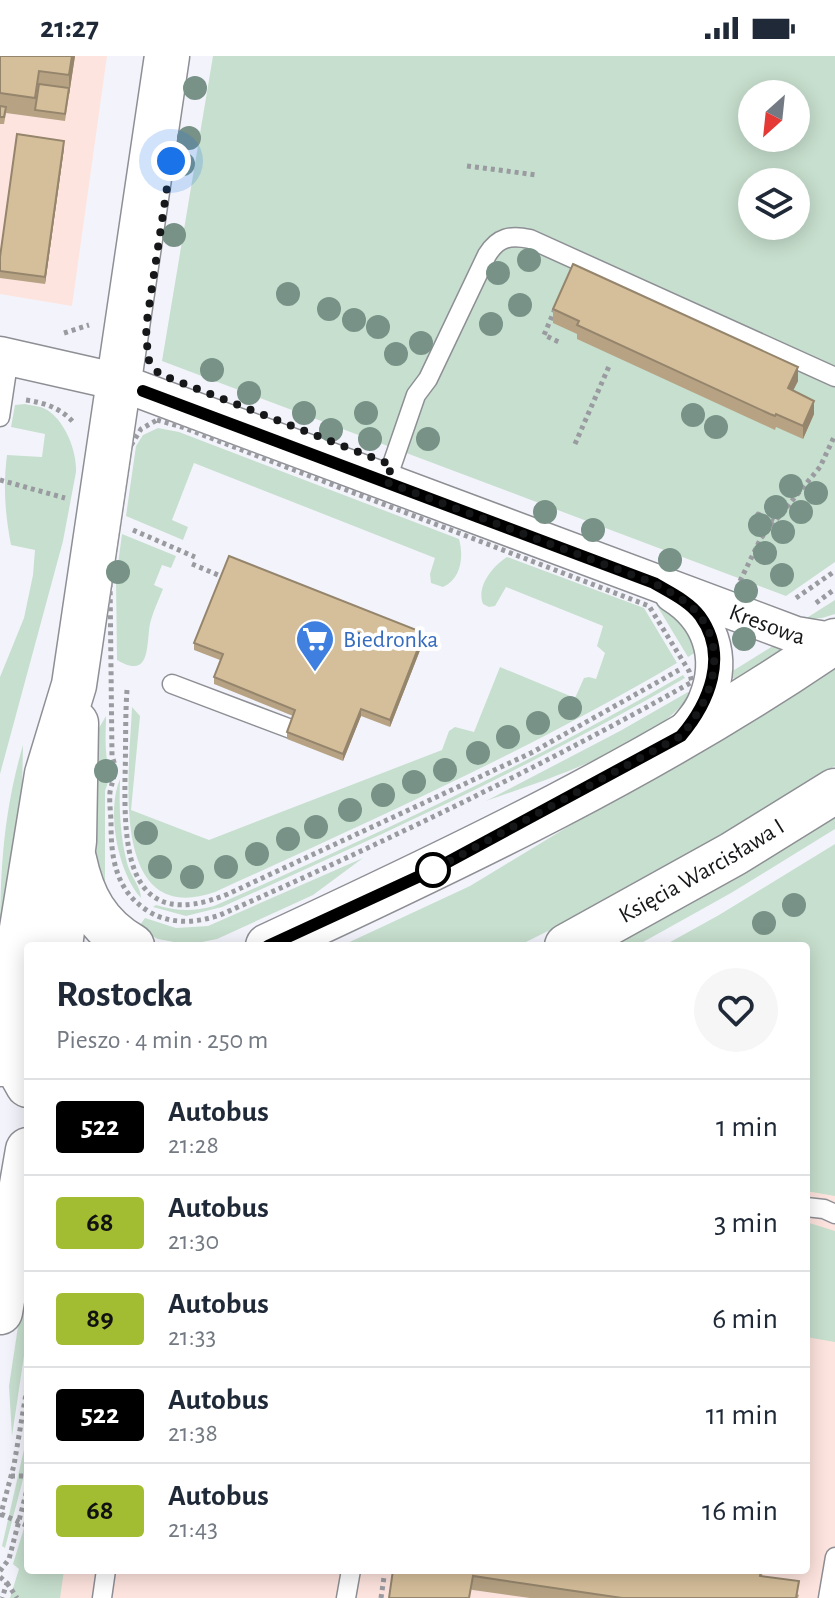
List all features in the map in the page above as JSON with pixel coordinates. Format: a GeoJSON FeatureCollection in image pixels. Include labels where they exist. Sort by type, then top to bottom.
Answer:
{"type":"FeatureCollection","features":[{"type":"Feature","properties":{"kind":"street"},"geometry":{"type":"LineString","coordinates":[[26,942],[47,774],[74,685],[167,56]]}},
{"type":"Feature","properties":{"kind":"street","name":"Kresowa"},"geometry":{"type":"LineString","coordinates":[[5,356],[119,382],[796,635],[835,639]]}},
{"type":"Feature","properties":{"kind":"street","name":"Kresowa"},"geometry":{"type":"LineString","coordinates":[[654,583],[699,615],[709,634],[713,651],[713,674],[707,699],[681,736]]}},
{"type":"Feature","properties":{"kind":"street"},"geometry":{"type":"LineString","coordinates":[[277,942],[435,869],[681,736],[835,639]]}},
{"type":"Feature","properties":{"kind":"street"},"geometry":{"type":"LineString","coordinates":[[61,942],[73,852],[77,782],[74,685]]}},
{"type":"Feature","properties":{"kind":"street","name":"Księcia Warcisława I"},"geometry":{"type":"LineString","coordinates":[[574,942],[721,861],[835,791]]}},
{"type":"Feature","properties":{"kind":"street"},"geometry":{"type":"LineString","coordinates":[[73,852],[79,886],[89,908],[105,926],[141,929]]}},
{"type":"Feature","properties":{"kind":"street"},"geometry":{"type":"LineString","coordinates":[[11,1058],[24,955]]}},
{"type":"Feature","properties":{"kind":"street"},"geometry":{"type":"LineString","coordinates":[[0,1312],[9,1260],[10,1201],[24,1161]]}},
{"type":"Feature","properties":{"kind":"lane"},"geometry":{"type":"LineString","coordinates":[[386,482],[416,395],[428,379],[487,255],[492,246],[503,238],[514,236],[530,239],[835,377]]}},
{"type":"Feature","properties":{"kind":"lane"},"geometry":{"type":"LineString","coordinates":[[0,417],[5,356]]}},
{"type":"Feature","properties":{"kind":"lane"},"geometry":{"type":"LineString","coordinates":[[172,684],[291,729]]}},
{"type":"Feature","properties":{"kind":"lane"},"geometry":{"type":"LineString","coordinates":[[810,1207],[835,1214]]}},
{"type":"Feature","properties":{"kind":"lane"},"geometry":{"type":"LineString","coordinates":[[828,1598],[835,1557]]}},
{"type":"Feature","properties":{"kind":"lane"},"geometry":{"type":"LineString","coordinates":[[102,1598],[105,1574]]}},
{"type":"Feature","properties":{"kind":"lane"},"geometry":{"type":"LineString","coordinates":[[346,1598],[350,1574]]}},
{"type":"Feature","properties":{"kind":"path"},"geometry":{"type":"LineString","coordinates":[[467,166],[537,175]]}},
{"type":"Feature","properties":{"kind":"path"},"geometry":{"type":"LineString","coordinates":[[558,301],[544,335],[559,342]]}},
{"type":"Feature","properties":{"kind":"path"},"geometry":{"type":"LineString","coordinates":[[575,444],[610,364]]}},
{"type":"Feature","properties":{"kind":"path"},"geometry":{"type":"LineString","coordinates":[[111,653],[110,580],[130,447],[141,429],[157,420],[453,531]]}},
{"type":"Feature","properties":{"kind":"path"},"geometry":{"type":"LineString","coordinates":[[743,575],[761,538],[820,467],[835,435]]}},
{"type":"Feature","properties":{"kind":"path"},"geometry":{"type":"LineString","coordinates":[[0,480],[72,500]]}},
{"type":"Feature","properties":{"kind":"path"},"geometry":{"type":"LineString","coordinates":[[754,523],[758,514],[774,521]]}},
{"type":"Feature","properties":{"kind":"path"},"geometry":{"type":"LineString","coordinates":[[118,524],[195,557]]}},
{"type":"Feature","properties":{"kind":"path"},"geometry":{"type":"LineString","coordinates":[[192,564],[223,577]]}},
{"type":"Feature","properties":{"kind":"path"},"geometry":{"type":"LineString","coordinates":[[790,602],[835,571]]}},
{"type":"Feature","properties":{"kind":"path"},"geometry":{"type":"LineString","coordinates":[[127,690],[124,823],[130,856],[138,879],[152,897],[166,904],[192,906],[228,894],[518,759],[693,662]]}},
{"type":"Feature","properties":{"kind":"path"},"geometry":{"type":"LineString","coordinates":[[141,929],[165,920],[199,921],[237,907],[432,818],[585,742],[692,682],[689,671]]}},
{"type":"Feature","properties":{"kind":"path"},"geometry":{"type":"LineString","coordinates":[[24,1404],[0,1516],[24,1524]]}},
{"type":"Feature","properties":{"kind":"path"},"geometry":{"type":"LineString","coordinates":[[11,1476],[24,1476]]}},
{"type":"Feature","properties":{"kind":"path"},"geometry":{"type":"LineString","coordinates":[[0,1571],[9,1559],[24,1502]]}},
{"type":"Feature","properties":{"kind":"path"},"geometry":{"type":"LineString","coordinates":[[0,1577],[17,1598]]}},
{"type":"Feature","properties":{"kind":"path"},"geometry":{"type":"LineString","coordinates":[[381,1598],[384,1577]]}},
{"type":"Feature","properties":{"kind":"path"},"geometry":{"type":"LineString","coordinates":[[2,1598],[7,1583]]}},
{"type":"Feature","properties":{"kind":"shaded area"},"geometry":{"type":"Polygon","coordinates":[[[0,56],[107,56],[72,306],[0,294],[0,56]]]}},
{"type":"Feature","properties":{"kind":"shaded area"},"geometry":{"type":"Polygon","coordinates":[[[835,913],[835,1598],[44,1598],[47,1574],[810,1574],[810,942],[835,913]]]}},
{"type":"Feature","properties":{"kind":"green space"},"geometry":{"type":"Polygon","coordinates":[[[213,56],[835,56],[835,562],[786,596],[162,361],[213,56]]]}},
{"type":"Feature","properties":{"kind":"green space"},"geometry":{"type":"Polygon","coordinates":[[[15,405],[41,407],[56,417],[72,447],[76,472],[63,541],[0,774],[0,677],[24,618],[35,550],[11,545],[5,500],[7,455],[42,457],[45,434],[11,427],[15,405]]]}},
{"type":"Feature","properties":{"kind":"green space"},"geometry":{"type":"Polygon","coordinates":[[[158,428],[179,432],[459,539],[461,560],[457,573],[443,587],[431,583],[430,574],[435,558],[194,463],[172,520],[188,527],[183,540],[126,516],[136,446],[143,435],[158,428]]]}},
{"type":"Feature","properties":{"kind":"green space"},"geometry":{"type":"Polygon","coordinates":[[[122,534],[176,556],[171,568],[162,565],[154,585],[163,589],[151,620],[146,655],[137,666],[117,660],[116,579],[122,534]]]}},
{"type":"Feature","properties":{"kind":"green space"},"geometry":{"type":"Polygon","coordinates":[[[507,557],[644,608],[677,663],[507,755],[215,892],[180,897],[156,888],[140,866],[132,836],[129,767],[132,707],[140,716],[131,810],[209,840],[442,750],[449,731],[455,727],[474,732],[500,667],[575,698],[584,678],[596,679],[605,653],[597,646],[603,626],[506,587],[495,606],[483,604],[482,590],[487,577],[507,557]]]}},
{"type":"Feature","properties":{"kind":"green space"},"geometry":{"type":"Polygon","coordinates":[[[835,600],[835,614],[805,619],[835,600]]]}},
{"type":"Feature","properties":{"kind":"green space"},"geometry":{"type":"Polygon","coordinates":[[[656,604],[681,624],[696,652],[688,657],[656,604]]]}},
{"type":"Feature","properties":{"kind":"green space"},"geometry":{"type":"Polygon","coordinates":[[[781,641],[785,649],[738,679],[730,678],[731,672],[781,641]]]}},
{"type":"Feature","properties":{"kind":"green space"},"geometry":{"type":"Polygon","coordinates":[[[835,665],[835,766],[737,827],[526,942],[350,942],[470,886],[835,665]]]}},
{"type":"Feature","properties":{"kind":"green space"},"geometry":{"type":"Polygon","coordinates":[[[683,675],[685,678],[629,710],[514,770],[222,907],[186,916],[153,907],[192,910],[214,906],[452,797],[569,738],[683,675]]]}},
{"type":"Feature","properties":{"kind":"green space"},"geometry":{"type":"Polygon","coordinates":[[[691,693],[676,711],[654,729],[627,744],[598,759],[486,801],[620,731],[691,693]]]}},
{"type":"Feature","properties":{"kind":"green space"},"geometry":{"type":"Polygon","coordinates":[[[106,716],[109,774],[105,791],[105,895],[94,866],[95,742],[106,716]]]}},
{"type":"Feature","properties":{"kind":"green space"},"geometry":{"type":"Polygon","coordinates":[[[23,745],[22,793],[0,942],[4,843],[23,745]]]}},
{"type":"Feature","properties":{"kind":"green space"},"geometry":{"type":"Polygon","coordinates":[[[120,779],[123,842],[128,867],[141,898],[126,873],[114,824],[120,779]]]}},
{"type":"Feature","properties":{"kind":"green space"},"geometry":{"type":"Polygon","coordinates":[[[835,814],[835,829],[731,893],[643,942],[615,942],[835,814]]]}},
{"type":"Feature","properties":{"kind":"green space"},"geometry":{"type":"Polygon","coordinates":[[[835,844],[835,1196],[810,1192],[810,942],[670,942],[835,844]]]}},
{"type":"Feature","properties":{"kind":"green space"},"geometry":{"type":"Polygon","coordinates":[[[363,858],[313,895],[217,939],[174,942],[158,939],[137,929],[145,918],[176,928],[208,926],[363,858]]]}},
{"type":"Feature","properties":{"kind":"green space"},"geometry":{"type":"Polygon","coordinates":[[[810,1223],[835,1231],[835,1342],[810,1338],[810,1223]]]}},
{"type":"Feature","properties":{"kind":"green space"},"geometry":{"type":"Polygon","coordinates":[[[24,1287],[24,1356],[12,1436],[9,1386],[24,1287]]]}},
{"type":"Feature","properties":{"kind":"green space"},"geometry":{"type":"Polygon","coordinates":[[[24,1450],[24,1475],[5,1548],[2,1546],[24,1450]]]}},
{"type":"Feature","properties":{"kind":"green space"},"geometry":{"type":"Polygon","coordinates":[[[24,1528],[24,1574],[63,1574],[60,1598],[10,1598],[19,1569],[13,1564],[24,1528]]]}},
{"type":"Feature","properties":{"kind":"building"},"geometry":{"type":"Polygon","coordinates":[[[0,56],[72,56],[69,75],[39,71],[35,98],[0,93],[0,56]]]}},
{"type":"Feature","properties":{"kind":"building"},"geometry":{"type":"Polygon","coordinates":[[[39,84],[69,88],[65,114],[35,110],[39,84]]]}},
{"type":"Feature","properties":{"kind":"building"},"geometry":{"type":"Polygon","coordinates":[[[0,106],[6,107],[4,117],[0,117],[0,106]]]}},
{"type":"Feature","properties":{"kind":"building"},"geometry":{"type":"Polygon","coordinates":[[[17,134],[64,141],[45,277],[0,271],[17,134]]]}},
{"type":"Feature","properties":{"kind":"building"},"geometry":{"type":"Polygon","coordinates":[[[573,264],[798,367],[788,388],[814,401],[803,426],[770,414],[577,325],[579,321],[553,309],[573,264]]]}},
{"type":"Feature","properties":{"kind":"building","name":"Biedronka"},"geometry":{"type":"Polygon","coordinates":[[[229,556],[424,633],[390,720],[361,709],[343,754],[287,732],[295,710],[214,677],[223,654],[194,643],[229,556]]]}},
{"type":"Feature","properties":{"kind":"building"},"geometry":{"type":"Polygon","coordinates":[[[392,1574],[760,1574],[799,1581],[796,1598],[622,1598],[473,1576],[469,1598],[389,1598],[392,1574]]]}},
{"type":"Feature","properties":{"kind":"bus line","name":"522"},"geometry":{"type":"LineString","coordinates":[[143,391],[654,583],[699,615],[709,634],[713,674],[707,699],[681,736],[435,869],[277,942]]}},
{"type":"Feature","properties":{"kind":"place","name":"Biedronka"},"geometry":{"type":"Point","coordinates":[315,673]}},
{"type":"Feature","properties":{"kind":"route"},"geometry":{"type":"LineString","coordinates":[[171,161],[145,344],[148,359],[159,374],[392,465],[386,482],[654,583],[699,615],[709,634],[713,670],[707,699],[681,736],[433,870]]}}]}
